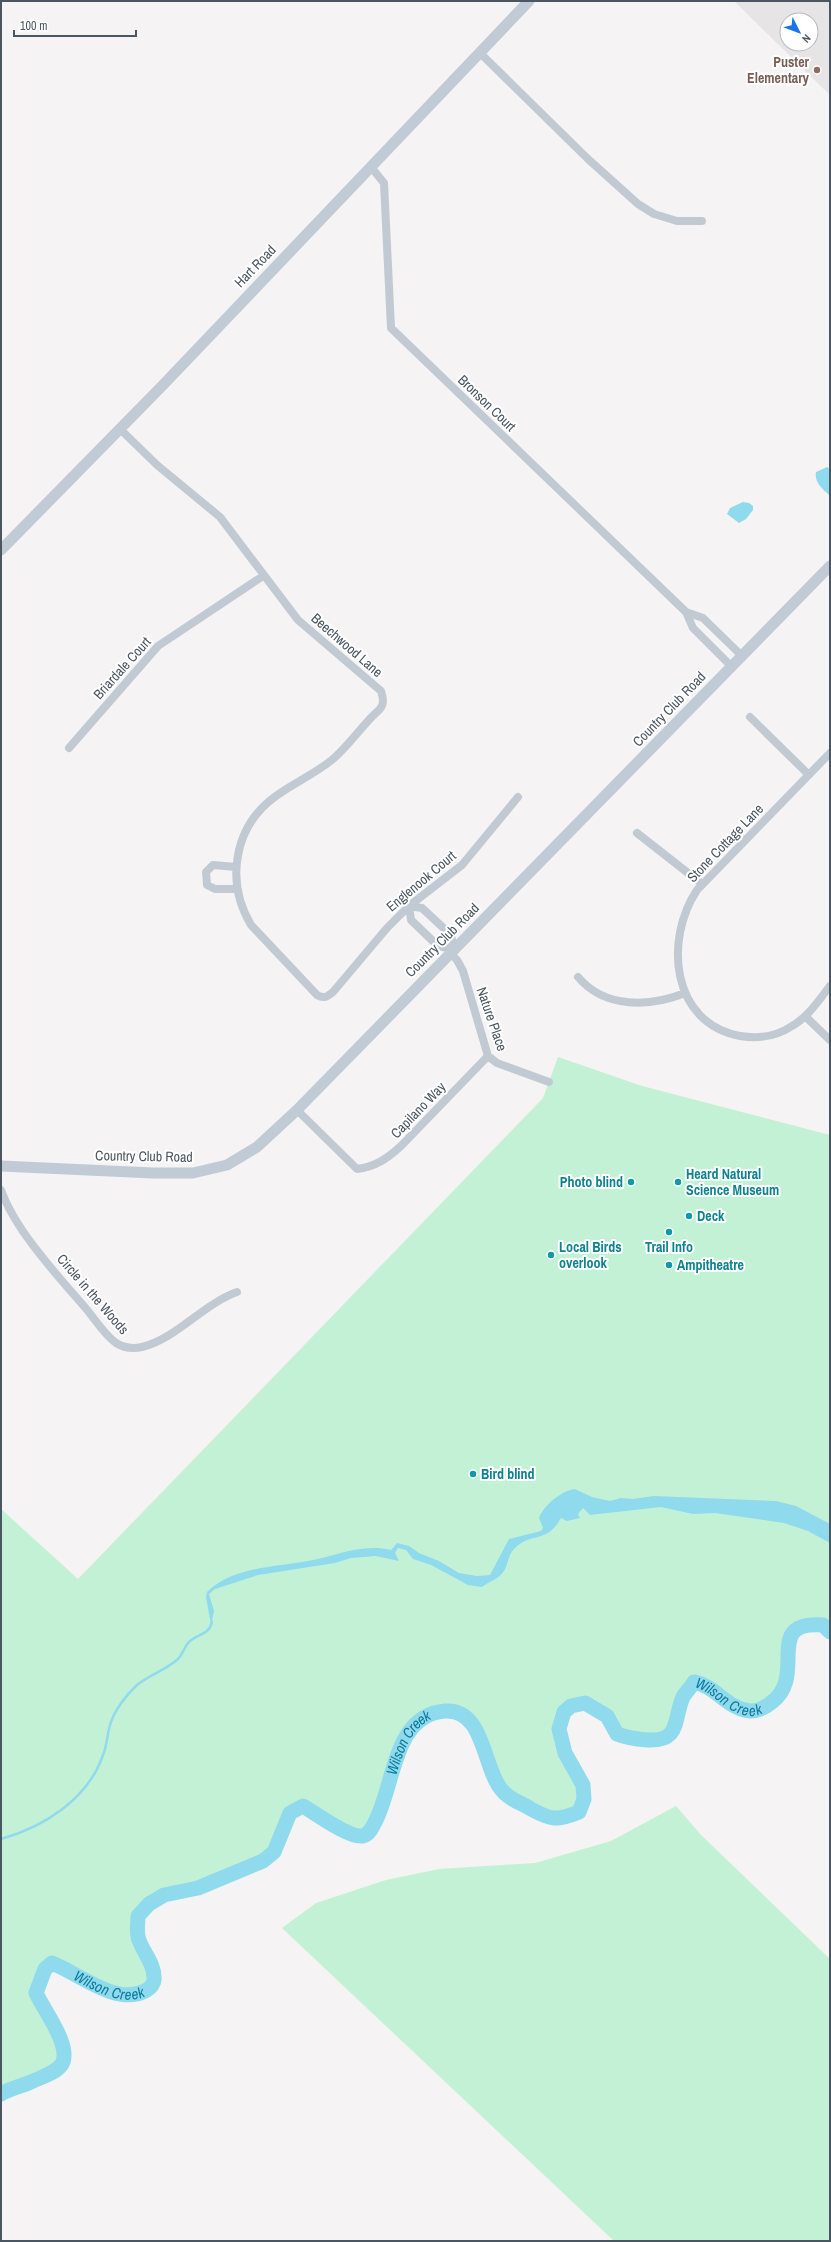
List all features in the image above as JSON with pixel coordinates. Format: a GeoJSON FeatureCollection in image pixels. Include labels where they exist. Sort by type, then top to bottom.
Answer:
{"type":"FeatureCollection","features":[{"type":"Feature","properties":{"kind":"main road","name":"Hart Road"},"geometry":{"type":"LineString","coordinates":[[1,550],[120,429],[529,1]]}},
{"type":"Feature","properties":{"kind":"main road","name":"Country Club Road"},"geometry":{"type":"LineString","coordinates":[[1,1166],[153,1173],[193,1173],[227,1165],[257,1147],[296,1110],[830,566]]}},
{"type":"Feature","properties":{"kind":"street"},"geometry":{"type":"LineString","coordinates":[[480,53],[588,159],[638,204],[654,214],[677,221],[702,221]]}},
{"type":"Feature","properties":{"kind":"street","name":"Bronson Court"},"geometry":{"type":"LineString","coordinates":[[371,167],[384,183],[391,328],[686,612],[693,628],[731,666]]}},
{"type":"Feature","properties":{"kind":"street","name":"Beechwood Lane"},"geometry":{"type":"LineString","coordinates":[[120,429],[157,465],[220,517],[263,576],[298,620],[381,691],[384,700],[382,708],[370,719],[344,749],[312,775],[277,795],[259,810],[243,834],[236,858],[237,889],[246,916],[251,925],[321,998]]}},
{"type":"Feature","properties":{"kind":"street","name":"Briardale Court"},"geometry":{"type":"LineString","coordinates":[[69,748],[158,646],[263,576]]}},
{"type":"Feature","properties":{"kind":"street","name":"Bronson Court"},"geometry":{"type":"LineString","coordinates":[[686,612],[703,618],[742,656]]}},
{"type":"Feature","properties":{"kind":"street"},"geometry":{"type":"LineString","coordinates":[[750,716],[809,775]]}},
{"type":"Feature","properties":{"kind":"street","name":"Stone Cottage Lane"},"geometry":{"type":"LineString","coordinates":[[830,752],[702,884],[686,909],[679,935],[678,966],[685,993],[690,1004],[705,1020],[724,1031],[751,1037],[772,1035],[791,1027],[805,1016],[830,986]]}},
{"type":"Feature","properties":{"kind":"street","name":"Englenook Court"},"geometry":{"type":"LineString","coordinates":[[321,998],[327,997],[344,981],[387,928],[409,906],[462,865],[518,797]]}},
{"type":"Feature","properties":{"kind":"street"},"geometry":{"type":"LineString","coordinates":[[637,834],[702,884]]}},
{"type":"Feature","properties":{"kind":"street"},"geometry":{"type":"LineString","coordinates":[[236,867],[213,865],[206,872],[207,884],[215,889],[237,889]]}},
{"type":"Feature","properties":{"kind":"street"},"geometry":{"type":"LineString","coordinates":[[409,906],[411,920],[438,946],[452,951]]}},
{"type":"Feature","properties":{"kind":"street","name":"Nature Place"},"geometry":{"type":"LineString","coordinates":[[409,906],[422,908],[451,935],[452,951],[463,972],[488,1056],[497,1063],[549,1082]]}},
{"type":"Feature","properties":{"kind":"street"},"geometry":{"type":"LineString","coordinates":[[578,977],[594,992],[628,1003],[652,1003],[685,993]]}},
{"type":"Feature","properties":{"kind":"street"},"geometry":{"type":"LineString","coordinates":[[805,1016],[830,1040]]}},
{"type":"Feature","properties":{"kind":"street","name":"Capilano Way"},"geometry":{"type":"LineString","coordinates":[[296,1110],[357,1169],[376,1164],[401,1146],[488,1056]]}},
{"type":"Feature","properties":{"kind":"street","name":"Circle in the Woods"},"geometry":{"type":"LineString","coordinates":[[1,1190],[16,1221],[60,1278],[111,1338],[122,1346],[136,1348],[155,1342],[222,1298],[237,1292]]}},
{"type":"Feature","properties":{"kind":"shaded area","name":"Puster Elementary"},"geometry":{"type":"Polygon","coordinates":[[[734,1],[830,1],[830,95],[786,52],[819,52],[819,12],[779,12],[779,45],[734,1]]]}},
{"type":"Feature","properties":{"kind":"green space"},"geometry":{"type":"Polygon","coordinates":[[[558,1057],[642,1086],[830,1135],[830,1631],[824,1624],[805,1625],[794,1630],[789,1639],[786,1677],[782,1690],[773,1701],[765,1706],[753,1710],[742,1709],[734,1706],[702,1684],[694,1682],[684,1695],[673,1730],[662,1738],[647,1740],[618,1734],[607,1715],[585,1703],[576,1705],[566,1710],[560,1721],[560,1738],[562,1746],[579,1777],[583,1789],[583,1796],[578,1812],[565,1816],[555,1817],[545,1815],[507,1795],[495,1777],[477,1730],[470,1720],[460,1713],[444,1710],[433,1713],[417,1721],[406,1735],[399,1752],[382,1810],[373,1825],[361,1835],[347,1832],[303,1805],[290,1812],[274,1852],[263,1860],[198,1887],[164,1894],[148,1904],[137,1916],[136,1929],[137,1939],[152,1972],[153,1984],[142,1991],[129,1993],[116,1992],[89,1981],[52,1962],[44,1968],[35,1993],[59,2039],[62,2057],[59,2064],[49,2072],[1,2092],[1,1509],[78,1579],[543,1098],[558,1057]]]}},
{"type":"Feature","properties":{"kind":"green space"},"geometry":{"type":"Polygon","coordinates":[[[676,1806],[701,1835],[830,1959],[830,2241],[614,2241],[282,1928],[316,1903],[386,1880],[439,1869],[535,1863],[611,1841],[676,1806]]]}},
{"type":"Feature","properties":{"kind":"water"},"geometry":{"type":"Polygon","coordinates":[[[827,467],[830,469],[830,496],[820,486],[816,479],[816,472],[827,467]]]}},
{"type":"Feature","properties":{"kind":"water"},"geometry":{"type":"Polygon","coordinates":[[[743,502],[749,503],[753,506],[753,510],[746,519],[739,523],[727,514],[730,508],[743,502]]]}},
{"type":"Feature","properties":{"kind":"water"},"geometry":{"type":"Polygon","coordinates":[[[575,1489],[592,1497],[610,1501],[621,1498],[633,1499],[654,1496],[776,1501],[796,1506],[830,1524],[830,1543],[808,1531],[784,1523],[715,1513],[693,1514],[661,1507],[590,1515],[583,1508],[578,1514],[580,1518],[567,1521],[561,1518],[550,1532],[526,1540],[520,1544],[512,1551],[502,1574],[482,1587],[468,1585],[431,1565],[413,1559],[406,1550],[398,1548],[395,1553],[399,1561],[376,1556],[351,1558],[335,1563],[258,1575],[215,1589],[209,1594],[214,1611],[211,1625],[206,1597],[207,1592],[229,1577],[254,1569],[319,1559],[359,1549],[380,1548],[391,1550],[397,1543],[409,1546],[419,1553],[439,1561],[459,1573],[477,1576],[490,1575],[509,1539],[541,1531],[543,1528],[539,1518],[545,1508],[554,1499],[570,1490],[575,1489]]]}},
{"type":"Feature","properties":{"kind":"waterway"},"geometry":{"type":"LineString","coordinates":[[1,1839],[17,1834],[48,1819],[75,1798],[87,1785],[96,1771],[104,1752],[112,1720],[117,1709],[125,1698],[142,1681],[178,1659],[188,1643],[206,1632],[211,1626],[212,1622]]}},
{"type":"Feature","properties":{"kind":"waterway","name":"Wilson Creek"},"geometry":{"type":"LineString","coordinates":[[1,2094],[49,2074],[62,2064],[64,2056],[60,2038],[36,1993],[45,1969],[52,1963],[97,1986],[122,1994],[134,1995],[147,1990],[153,1983],[154,1972],[139,1940],[137,1928],[138,1916],[149,1904],[164,1895],[198,1888],[263,1861],[274,1852],[290,1813],[303,1806],[332,1824],[356,1836],[362,1836],[370,1832],[381,1809],[398,1755],[405,1739],[414,1725],[428,1715],[445,1711],[458,1713],[468,1719],[481,1741],[495,1779],[504,1793],[549,1817],[565,1817],[579,1812],[584,1799],[583,1785],[565,1753],[559,1729],[564,1712],[571,1706],[585,1703],[607,1716],[617,1734],[635,1739],[658,1740],[671,1733],[674,1728],[683,1697],[694,1682],[702,1684],[728,1702],[742,1709],[753,1711],[765,1707],[782,1691],[787,1678],[788,1652],[790,1640],[794,1631],[805,1626],[823,1625],[830,1632]]}},
{"type":"Feature","properties":{"kind":"place","name":"Puster Elementary"},"geometry":{"type":"Point","coordinates":[817,70]}},
{"type":"Feature","properties":{"kind":"place","name":"Photo blind"},"geometry":{"type":"Point","coordinates":[631,1182]}},
{"type":"Feature","properties":{"kind":"place","name":"Heard Natural Science Museum"},"geometry":{"type":"Point","coordinates":[678,1182]}},
{"type":"Feature","properties":{"kind":"place","name":"Deck"},"geometry":{"type":"Point","coordinates":[689,1216]}},
{"type":"Feature","properties":{"kind":"place","name":"Trail Info"},"geometry":{"type":"Point","coordinates":[669,1232]}},
{"type":"Feature","properties":{"kind":"place","name":"Local Birds overlook"},"geometry":{"type":"Point","coordinates":[551,1255]}},
{"type":"Feature","properties":{"kind":"place","name":"Ampitheatre"},"geometry":{"type":"Point","coordinates":[669,1265]}},
{"type":"Feature","properties":{"kind":"place","name":"Bird blind"},"geometry":{"type":"Point","coordinates":[473,1474]}}]}
